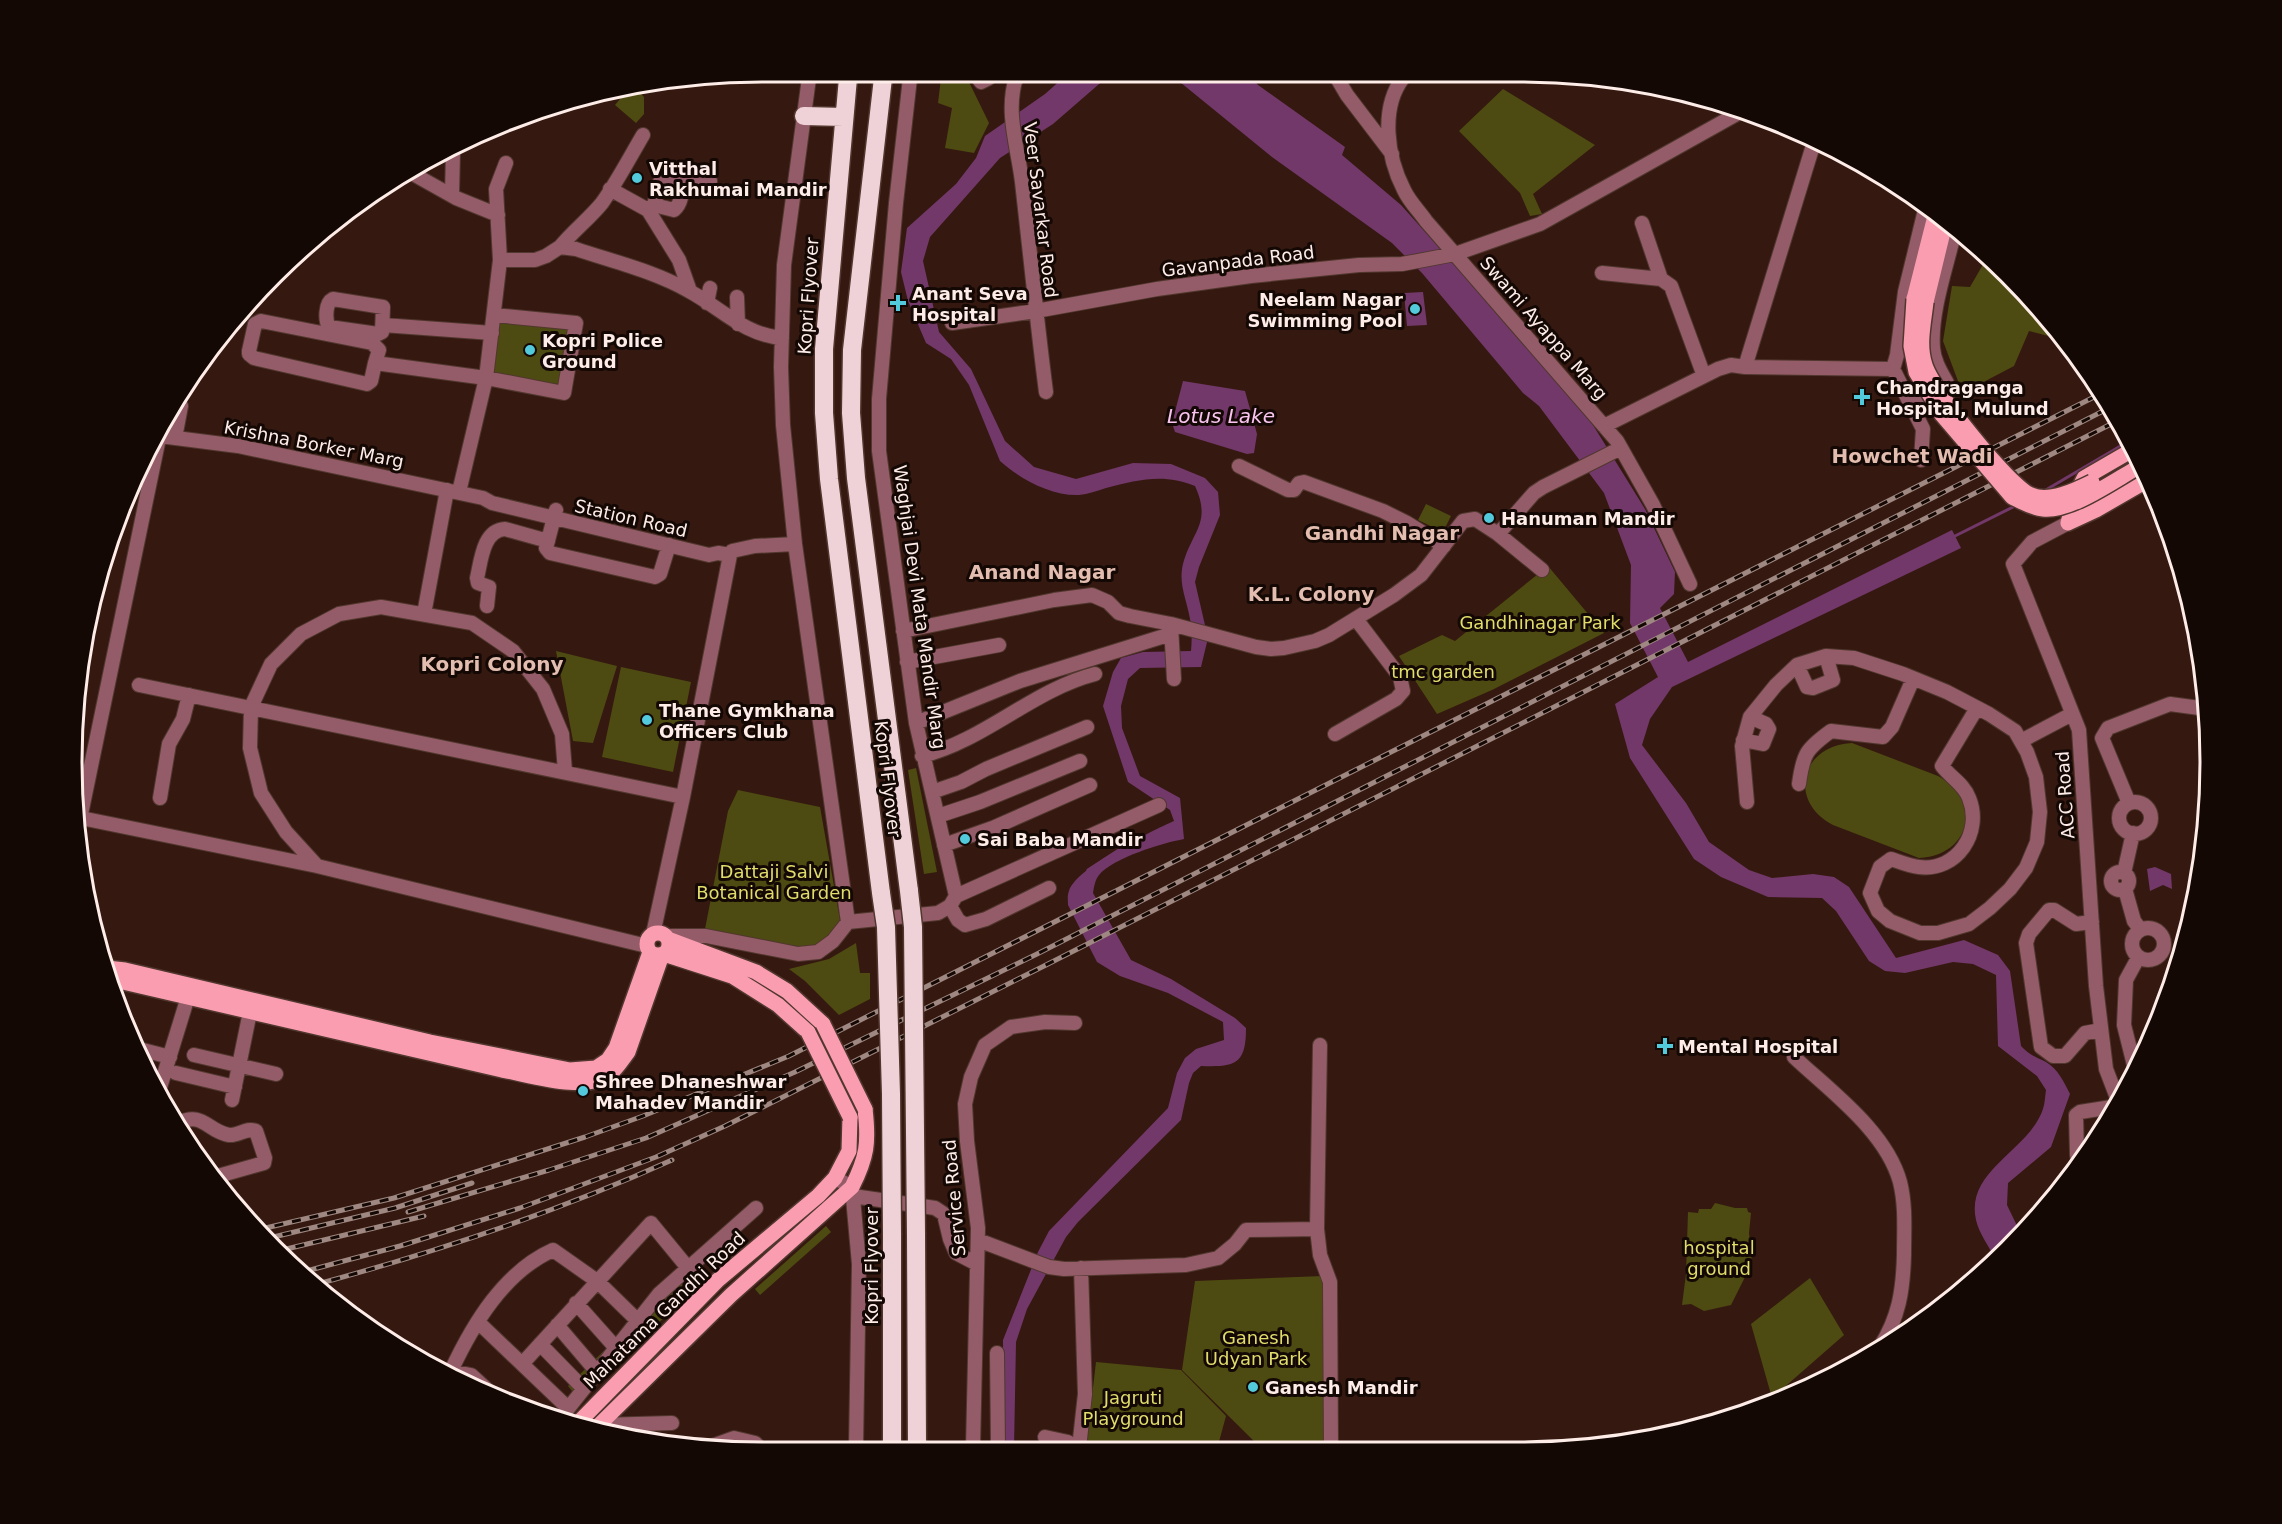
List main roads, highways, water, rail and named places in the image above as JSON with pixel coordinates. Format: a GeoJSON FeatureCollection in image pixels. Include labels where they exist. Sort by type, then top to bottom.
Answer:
{"type":"FeatureCollection","features":[{"type":"Feature","properties":{"kind":"highway","name":"Kopri Flyover"},"geometry":{"type":"LineString","coordinates":[[848,82],[824,350],[824,413],[828,478],[886,927],[891,1094],[892,1442]]}},
{"type":"Feature","properties":{"kind":"highway","name":"Kopri Flyover"},"geometry":{"type":"LineString","coordinates":[[883,82],[852,350],[851,413],[856,478],[914,927],[917,1442]]}},
{"type":"Feature","properties":{"kind":"highway"},"geometry":{"type":"LineString","coordinates":[[804,116],[844,117]]}},
{"type":"Feature","properties":{"kind":"main road"},"geometry":{"type":"LineString","coordinates":[[1934,223],[1911,346],[1916,372],[1942,415],[2012,497],[2028,505],[2044,509],[2063,507],[2130,463]]}},
{"type":"Feature","properties":{"kind":"main road"},"geometry":{"type":"LineString","coordinates":[[1920,301],[1943,230]]}},
{"type":"Feature","properties":{"kind":"main road"},"geometry":{"type":"LineString","coordinates":[[2129,461],[2084,478],[2075,496],[2068,523],[2140,485]]}},
{"type":"Feature","properties":{"kind":"main road"},"geometry":{"type":"LineString","coordinates":[[119,977],[590,1082],[608,1076],[618,1066],[659,945]]}},
{"type":"Feature","properties":{"kind":"main road","name":"Mahatama Gandhi Road"},"geometry":{"type":"LineString","coordinates":[[599,1421],[731,1295],[852,1192],[863,1165],[868,1137],[865,1109],[823,1024],[795,998],[756,972],[659,945]]}},
{"type":"Feature","properties":{"kind":"main road","name":"Mahatama Gandhi Road"},"geometry":{"type":"LineString","coordinates":[[584,1417],[718,1281],[818,1196],[835,1178],[849,1151],[850,1117],[808,1032],[778,1005],[732,976],[659,945]]}},
{"type":"Feature","properties":{"kind":"main road"},"geometry":{"type":"LineString","coordinates":[[599,1421],[693,1314],[718,1281]]}},
{"type":"Feature","properties":{"kind":"main road"},"geometry":{"type":"LineString","coordinates":[[693,1314],[731,1295]]}},
{"type":"Feature","properties":{"kind":"water"},"geometry":{"type":"Polygon","coordinates":[[[1058,82],[1101,82],[1053,124],[1000,158],[930,237],[923,261],[939,332],[971,369],[1005,441],[1034,467],[1076,479],[1133,463],[1171,464],[1205,478],[1218,492],[1220,515],[1195,582],[1208,638],[1201,667],[1140,668],[1128,679],[1121,706],[1122,728],[1140,776],[1180,798],[1184,839],[1151,848],[1115,863],[1099,875],[1093,893],[1131,960],[1171,979],[1235,1018],[1246,1028],[1241,1057],[1222,1066],[1201,1066],[1193,1073],[1181,1120],[1078,1222],[1066,1237],[1027,1309],[1016,1342],[1014,1442],[1003,1442],[1003,1340],[1038,1252],[1049,1231],[1168,1108],[1177,1073],[1185,1058],[1196,1049],[1224,1040],[1223,1022],[1168,993],[1120,976],[1097,962],[1068,905],[1069,891],[1085,872],[1116,851],[1174,821],[1170,810],[1128,782],[1103,706],[1113,672],[1121,658],[1143,652],[1191,651],[1191,623],[1182,571],[1201,518],[1202,509],[1195,486],[1172,480],[1150,479],[1129,482],[1086,494],[1068,495],[1037,485],[1008,468],[1000,461],[969,385],[951,359],[926,343],[908,301],[901,272],[907,228],[956,184],[976,158],[985,136],[1058,82]]]}},
{"type":"Feature","properties":{"kind":"water"},"geometry":{"type":"Polygon","coordinates":[[[1180,82],[1255,82],[1345,147],[1342,155],[1401,205],[1561,384],[1593,425],[1645,509],[1675,572],[1674,594],[1660,608],[1688,662],[1952,530],[1961,548],[1672,687],[1650,719],[1642,745],[1686,803],[1709,842],[1749,870],[1772,878],[1813,874],[1834,877],[1849,887],[1896,958],[1964,940],[1998,955],[2010,971],[2021,1046],[2054,1068],[2070,1094],[2051,1147],[2008,1183],[2007,1205],[2017,1225],[1991,1251],[1976,1220],[1975,1203],[1980,1187],[1989,1174],[2036,1124],[2043,1109],[2046,1090],[2037,1076],[1998,1046],[1996,975],[1973,964],[1953,962],[1905,973],[1885,971],[1869,961],[1836,911],[1822,898],[1768,897],[1721,877],[1694,859],[1630,758],[1615,704],[1658,677],[1630,623],[1631,565],[1604,493],[1539,406],[1523,393],[1422,273],[1392,243],[1272,157],[1180,82]]]}},
{"type":"Feature","properties":{"kind":"water","name":"Neelam Nagar Swimming Pool"},"geometry":{"type":"Polygon","coordinates":[[[1423,292],[1427,325],[1407,326],[1404,293],[1423,292]]]}},
{"type":"Feature","properties":{"kind":"water","name":"Lotus Lake"},"geometry":{"type":"Polygon","coordinates":[[[1183,381],[1245,391],[1257,434],[1254,453],[1247,454],[1175,432],[1172,423],[1183,381]]]}},
{"type":"Feature","properties":{"kind":"water"},"geometry":{"type":"Polygon","coordinates":[[[2155,867],[2171,874],[2172,889],[2163,885],[2150,891],[2147,869],[2155,867]]]}},
{"type":"Feature","properties":{"kind":"waterway"},"geometry":{"type":"LineString","coordinates":[[2044,491],[2121,446]]}},
{"type":"Feature","properties":{"kind":"waterway"},"geometry":{"type":"LineString","coordinates":[[1953,537],[2017,505]]}},
{"type":"Feature","properties":{"kind":"waterway"},"geometry":{"type":"LineString","coordinates":[[1087,873],[1088,870],[1125,846]]}},
{"type":"Feature","properties":{"kind":"railway"},"geometry":{"type":"LineString","coordinates":[[268,1227],[394,1198],[585,1137],[643,1116],[789,1056],[2093,397]]}},
{"type":"Feature","properties":{"kind":"railway"},"geometry":{"type":"LineString","coordinates":[[408,1212],[646,1138],[795,1072],[1037,954],[2102,412]]}},
{"type":"Feature","properties":{"kind":"railway"},"geometry":{"type":"LineString","coordinates":[[311,1270],[400,1246],[520,1208],[656,1157],[725,1126],[2110,425]]}},
{"type":"Feature","properties":{"kind":"railway"},"geometry":{"type":"LineString","coordinates":[[325,1282],[496,1230],[585,1197],[672,1160]]}},
{"type":"Feature","properties":{"kind":"railway"},"geometry":{"type":"LineString","coordinates":[[276,1236],[395,1208],[472,1183]]}},
{"type":"Feature","properties":{"kind":"railway"},"geometry":{"type":"LineString","coordinates":[[289,1248],[424,1216]]}},
{"type":"Feature","properties":{"kind":"place","name":"Vitthal Rakhumai Mandir"},"geometry":{"type":"Point","coordinates":[637,178]}},
{"type":"Feature","properties":{"kind":"place","name":"Anant Seva Hospital"},"geometry":{"type":"Point","coordinates":[898,303]}},
{"type":"Feature","properties":{"kind":"place","name":"Neelam Nagar Swimming Pool"},"geometry":{"type":"Point","coordinates":[1415,309]}},
{"type":"Feature","properties":{"kind":"place","name":"Kopri Police Ground"},"geometry":{"type":"Point","coordinates":[530,350]}},
{"type":"Feature","properties":{"kind":"place","name":"Chandraganga Hospital, Mulund"},"geometry":{"type":"Point","coordinates":[1862,397]}},
{"type":"Feature","properties":{"kind":"place","name":"Hanuman Mandir"},"geometry":{"type":"Point","coordinates":[1489,518]}},
{"type":"Feature","properties":{"kind":"place","name":"Thane Gymkhana Officers Club"},"geometry":{"type":"Point","coordinates":[647,720]}},
{"type":"Feature","properties":{"kind":"place","name":"Sai Baba Mandir"},"geometry":{"type":"Point","coordinates":[965,839]}},
{"type":"Feature","properties":{"kind":"place","name":"Mental Hospital"},"geometry":{"type":"Point","coordinates":[1665,1046]}},
{"type":"Feature","properties":{"kind":"place","name":"Shree Dhaneshwar Mahadev Mandir"},"geometry":{"type":"Point","coordinates":[583,1091]}},
{"type":"Feature","properties":{"kind":"place","name":"Ganesh Mandir"},"geometry":{"type":"Point","coordinates":[1253,1387]}},
{"type":"Feature","properties":{"kind":"district","name":"Howchet Wadi"},"geometry":{"type":"Point","coordinates":[1912,456]}},
{"type":"Feature","properties":{"kind":"district","name":"Gandhi Nagar"},"geometry":{"type":"Point","coordinates":[1382,533]}},
{"type":"Feature","properties":{"kind":"district","name":"Anand Nagar"},"geometry":{"type":"Point","coordinates":[1042,572]}},
{"type":"Feature","properties":{"kind":"district","name":"K.L. Colony"},"geometry":{"type":"Point","coordinates":[1311,594]}},
{"type":"Feature","properties":{"kind":"district","name":"Kopri Colony"},"geometry":{"type":"Point","coordinates":[492,664]}},
{"type":"Feature","properties":{"kind":"park label","name":"Gandhinagar Park"},"geometry":{"type":"Point","coordinates":[1540,622]}},
{"type":"Feature","properties":{"kind":"park label","name":"tmc garden"},"geometry":{"type":"Point","coordinates":[1443,671]}},
{"type":"Feature","properties":{"kind":"park label","name":"Dattaji Salvi Botanical Garden"},"geometry":{"type":"Point","coordinates":[774,881]}},
{"type":"Feature","properties":{"kind":"park label","name":"hospital ground"},"geometry":{"type":"Point","coordinates":[1719,1257]}},
{"type":"Feature","properties":{"kind":"park label","name":"Ganesh Udyan Park"},"geometry":{"type":"Point","coordinates":[1256,1347]}},
{"type":"Feature","properties":{"kind":"park label","name":"Jagruti Playground"},"geometry":{"type":"Point","coordinates":[1133,1407]}}]}
